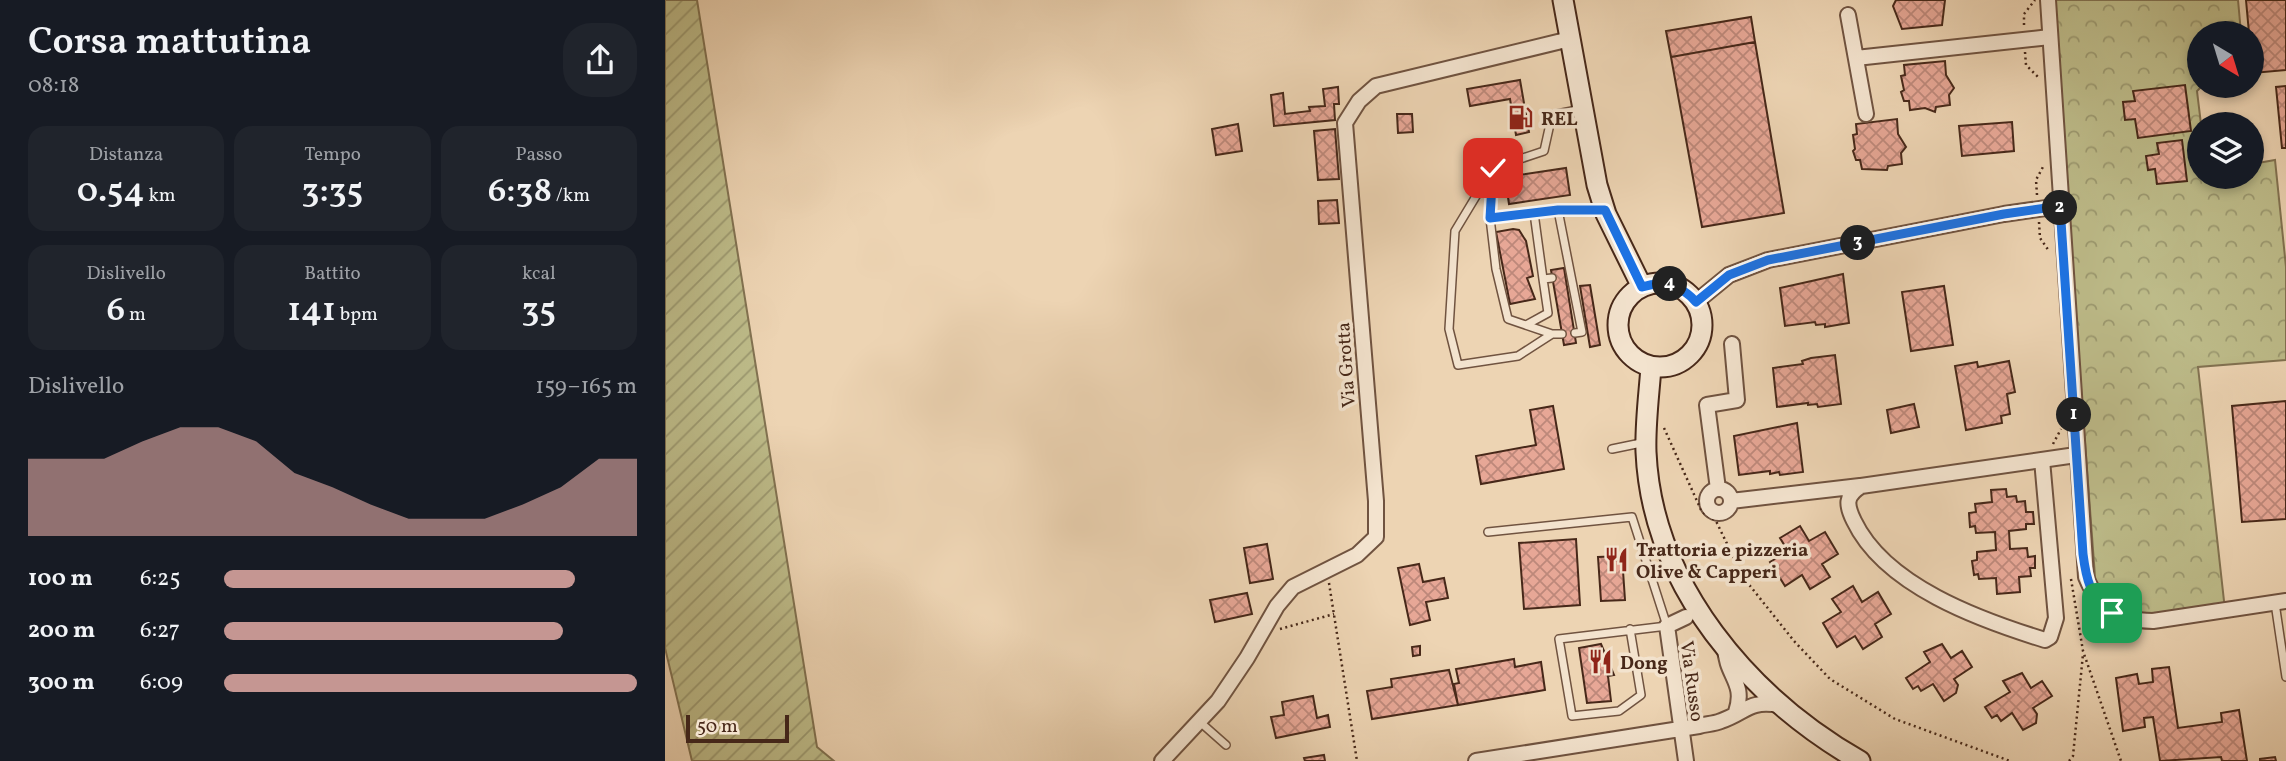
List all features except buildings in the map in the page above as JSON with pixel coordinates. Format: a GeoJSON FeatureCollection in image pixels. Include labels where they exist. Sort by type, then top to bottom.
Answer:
{"type":"FeatureCollection","features":[{"type":"Feature","properties":{"kind":"main road"},"geometry":{"type":"LineString","coordinates":[[1563,0],[1597,185],[1605,210],[1642,287]]}},
{"type":"Feature","properties":{"kind":"main road"},"geometry":{"type":"LineString","coordinates":[[1662,283],[1672,285],[1696,302],[1702,329],[1695,349],[1679,363],[1651,367],[1634,359],[1619,335],[1622,307],[1642,287],[1662,283]]}},
{"type":"Feature","properties":{"kind":"main road"},"geometry":{"type":"LineString","coordinates":[[1651,367],[1646,434],[1650,482],[1665,540],[1693,601],[1725,647],[1779,705],[1808,729],[1860,761]]}},
{"type":"Feature","properties":{"kind":"street"},"geometry":{"type":"LineString","coordinates":[[2047,0],[2086,577],[2102,606],[2122,618],[2153,621],[2280,602]]}},
{"type":"Feature","properties":{"kind":"street"},"geometry":{"type":"LineString","coordinates":[[1848,15],[1866,114]]}},
{"type":"Feature","properties":{"kind":"street"},"geometry":{"type":"LineString","coordinates":[[1856,58],[2050,37]]}},
{"type":"Feature","properties":{"kind":"street","name":"Via Grotta"},"geometry":{"type":"LineString","coordinates":[[1162,761],[1225,690],[1277,606],[1293,587],[1357,555],[1376,537],[1376,501],[1345,123],[1359,101],[1377,86],[1570,38]]}},
{"type":"Feature","properties":{"kind":"street"},"geometry":{"type":"LineString","coordinates":[[1696,302],[1729,275],[1768,260],[2004,214],[2060,206]]}},
{"type":"Feature","properties":{"kind":"street"},"geometry":{"type":"LineString","coordinates":[[1718,489],[1707,405],[1737,400],[1732,344]]}},
{"type":"Feature","properties":{"kind":"street"},"geometry":{"type":"LineString","coordinates":[[1718,489],[1707,497],[1709,508],[1723,512],[1731,501],[1861,486],[2076,455]]}},
{"type":"Feature","properties":{"kind":"street"},"geometry":{"type":"LineString","coordinates":[[1861,486],[1850,492],[1847,500],[1850,513],[1857,528],[1891,566],[1945,602],[2045,640],[2050,637],[2056,618],[2042,460]]}},
{"type":"Feature","properties":{"kind":"street"},"geometry":{"type":"LineString","coordinates":[[1718,489],[1727,492],[1731,501]]}},
{"type":"Feature","properties":{"kind":"street","name":"Via Russo"},"geometry":{"type":"LineString","coordinates":[[1686,617],[1667,626],[1686,761]]}},
{"type":"Feature","properties":{"kind":"street"},"geometry":{"type":"LineString","coordinates":[[1725,647],[1726,667],[1737,682],[1740,695],[1736,712]]}},
{"type":"Feature","properties":{"kind":"street"},"geometry":{"type":"LineString","coordinates":[[1476,761],[1721,722],[1736,712],[1761,702],[1779,705]]}},
{"type":"Feature","properties":{"kind":"lane"},"geometry":{"type":"LineString","coordinates":[[1552,334],[1518,356],[1458,365],[1449,329],[1455,231],[1492,169],[1544,151],[1552,115],[1583,109]]}},
{"type":"Feature","properties":{"kind":"lane"},"geometry":{"type":"LineString","coordinates":[[1492,169],[1490,218],[1496,269],[1508,319],[1552,334],[1562,334]]}},
{"type":"Feature","properties":{"kind":"lane"},"geometry":{"type":"LineString","coordinates":[[1490,218],[1558,210],[1605,210]]}},
{"type":"Feature","properties":{"kind":"lane"},"geometry":{"type":"LineString","coordinates":[[1558,210],[1568,275],[1582,332],[1575,332]]}},
{"type":"Feature","properties":{"kind":"lane"},"geometry":{"type":"LineString","coordinates":[[1526,325],[1548,313],[1534,213]]}},
{"type":"Feature","properties":{"kind":"lane"},"geometry":{"type":"LineString","coordinates":[[1543,279],[1552,278]]}},
{"type":"Feature","properties":{"kind":"lane"},"geometry":{"type":"LineString","coordinates":[[1612,449],[1646,434]]}},
{"type":"Feature","properties":{"kind":"lane"},"geometry":{"type":"LineString","coordinates":[[1488,532],[1632,517],[1667,626],[1630,629],[1559,639],[1573,716],[1619,711],[1641,695],[1630,629]]}},
{"type":"Feature","properties":{"kind":"lane"},"geometry":{"type":"LineString","coordinates":[[2280,602],[2286,677]]}},
{"type":"Feature","properties":{"kind":"lane"},"geometry":{"type":"LineString","coordinates":[[1199,722],[1227,746]]}},
{"type":"Feature","properties":{"kind":"path"},"geometry":{"type":"LineString","coordinates":[[1646,434],[1664,428],[1702,512],[1716,522],[1743,577],[1794,641],[1831,679],[1895,719],[2010,761]]}},
{"type":"Feature","properties":{"kind":"path"},"geometry":{"type":"LineString","coordinates":[[1327,570],[1357,761]]}},
{"type":"Feature","properties":{"kind":"path"},"geometry":{"type":"LineString","coordinates":[[1259,635],[1334,614]]}},
{"type":"Feature","properties":{"kind":"path"},"geometry":{"type":"LineString","coordinates":[[2070,761],[2073,756],[2083,652]]}},
{"type":"Feature","properties":{"kind":"green space"},"geometry":{"type":"Polygon","coordinates":[[[665,0],[697,0],[817,747],[834,761],[692,761],[665,648],[665,0]]]}},
{"type":"Feature","properties":{"kind":"green space"},"geometry":{"type":"Polygon","coordinates":[[[2052,0],[2238,0],[2240,21],[2187,21],[2187,98],[2198,98],[2200,112],[2187,112],[2187,189],[2264,189],[2264,162],[2275,160],[2286,267],[2286,360],[2198,367],[2225,610],[2099,630],[2052,0]]]}},
{"type":"Feature","properties":{"kind":"place","name":"REL"},"geometry":{"type":"Point","coordinates":[1521,118]}},
{"type":"Feature","properties":{"kind":"place","name":"Trattoria e pizzeria Olive & Capperi"},"geometry":{"type":"Point","coordinates":[1616,560]}},
{"type":"Feature","properties":{"kind":"place","name":"Dong"},"geometry":{"type":"Point","coordinates":[1600,662]}},
{"type":"Feature","properties":{"kind":"route"},"geometry":{"type":"LineString","coordinates":[[1493,168],[1490,218],[1558,210],[1605,210],[1642,287],[1662,283],[1672,285],[1696,302],[1729,275],[1768,260],[2004,214],[2060,206],[2083,554],[2086,577],[2094,596],[2112,613]]}}]}
